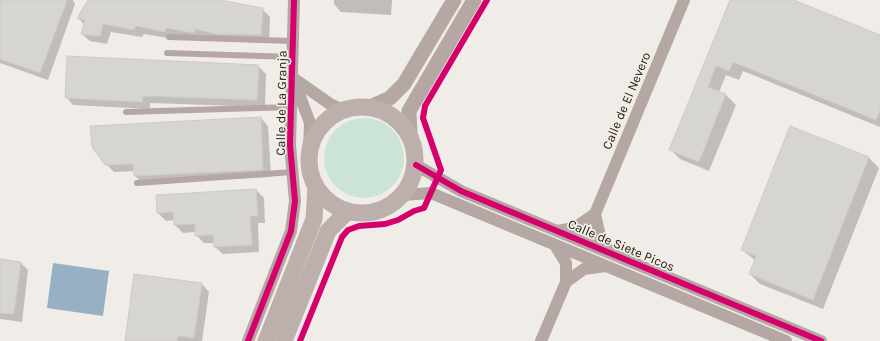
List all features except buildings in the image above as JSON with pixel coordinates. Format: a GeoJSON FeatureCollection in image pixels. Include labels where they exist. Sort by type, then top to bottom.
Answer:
{"type":"FeatureCollection","features":[{"type":"Feature","properties":{"kind":"main road"},"geometry":{"type":"LineString","coordinates":[[266,341],[314,219],[316,187],[310,170],[309,151],[315,134],[327,120],[343,110],[356,107],[370,107],[390,115],[400,121],[410,134],[415,149],[416,165],[412,181],[403,195],[391,205],[378,211],[363,213],[348,211],[330,202],[316,187]]}},
{"type":"Feature","properties":{"kind":"main road"},"geometry":{"type":"LineString","coordinates":[[284,341],[328,231],[348,211]]}},
{"type":"Feature","properties":{"kind":"street","name":"Calle de La Granja"},"geometry":{"type":"LineString","coordinates":[[248,341],[291,231],[295,201],[290,145],[294,0]]}},
{"type":"Feature","properties":{"kind":"street"},"geometry":{"type":"LineString","coordinates":[[370,107],[390,98],[404,84],[454,0]]}},
{"type":"Feature","properties":{"kind":"street"},"geometry":{"type":"LineString","coordinates":[[410,134],[409,111],[474,0]]}},
{"type":"Feature","properties":{"kind":"street","name":"Calle de El Nevero"},"geometry":{"type":"LineString","coordinates":[[595,214],[684,0]]}},
{"type":"Feature","properties":{"kind":"street"},"geometry":{"type":"LineString","coordinates":[[293,78],[330,104],[343,110]]}},
{"type":"Feature","properties":{"kind":"street"},"geometry":{"type":"LineString","coordinates":[[293,78],[310,123],[309,151]]}},
{"type":"Feature","properties":{"kind":"street","name":"Calle de Siete Picos"},"geometry":{"type":"LineString","coordinates":[[416,165],[461,191],[821,341]]}},
{"type":"Feature","properties":{"kind":"street","name":"Calle de Siete Picos"},"geometry":{"type":"LineString","coordinates":[[403,195],[431,193],[786,341]]}},
{"type":"Feature","properties":{"kind":"street"},"geometry":{"type":"LineString","coordinates":[[557,231],[576,227],[595,214],[601,240],[612,254]]}},
{"type":"Feature","properties":{"kind":"street"},"geometry":{"type":"LineString","coordinates":[[542,341],[566,282],[566,263],[555,245]]}},
{"type":"Feature","properties":{"kind":"street"},"geometry":{"type":"LineString","coordinates":[[566,282],[584,269],[606,266]]}},
{"type":"Feature","properties":{"kind":"street"},"geometry":{"type":"LineString","coordinates":[[255,341],[278,310]]}},
{"type":"Feature","properties":{"kind":"lane"},"geometry":{"type":"LineString","coordinates":[[169,37],[293,41]]}},
{"type":"Feature","properties":{"kind":"lane"},"geometry":{"type":"LineString","coordinates":[[167,53],[293,57]]}},
{"type":"Feature","properties":{"kind":"lane"},"geometry":{"type":"LineString","coordinates":[[126,112],[291,107]]}},
{"type":"Feature","properties":{"kind":"lane"},"geometry":{"type":"LineString","coordinates":[[137,183],[293,172]]}},
{"type":"Feature","properties":{"kind":"green space"},"geometry":{"type":"Polygon","coordinates":[[[364,118],[379,121],[392,130],[401,143],[404,158],[401,173],[392,186],[379,195],[364,198],[349,195],[336,186],[327,173],[324,158],[327,143],[336,130],[349,121],[364,118]]]}},
{"type":"Feature","properties":{"kind":"water"},"geometry":{"type":"Polygon","coordinates":[[[53,263],[109,271],[103,316],[47,308],[53,263]]]}},
{"type":"Feature","properties":{"kind":"cycle path"},"geometry":{"type":"LineString","coordinates":[[248,341],[291,231],[295,201],[290,145],[294,0]]}},
{"type":"Feature","properties":{"kind":"cycle path"},"geometry":{"type":"LineString","coordinates":[[300,341],[342,237],[348,230],[359,226],[385,224],[398,220],[414,211],[424,208],[441,170],[423,118],[425,106],[487,0]]}},
{"type":"Feature","properties":{"kind":"cycle path"},"geometry":{"type":"LineString","coordinates":[[416,165],[461,191],[821,341]]}}]}
